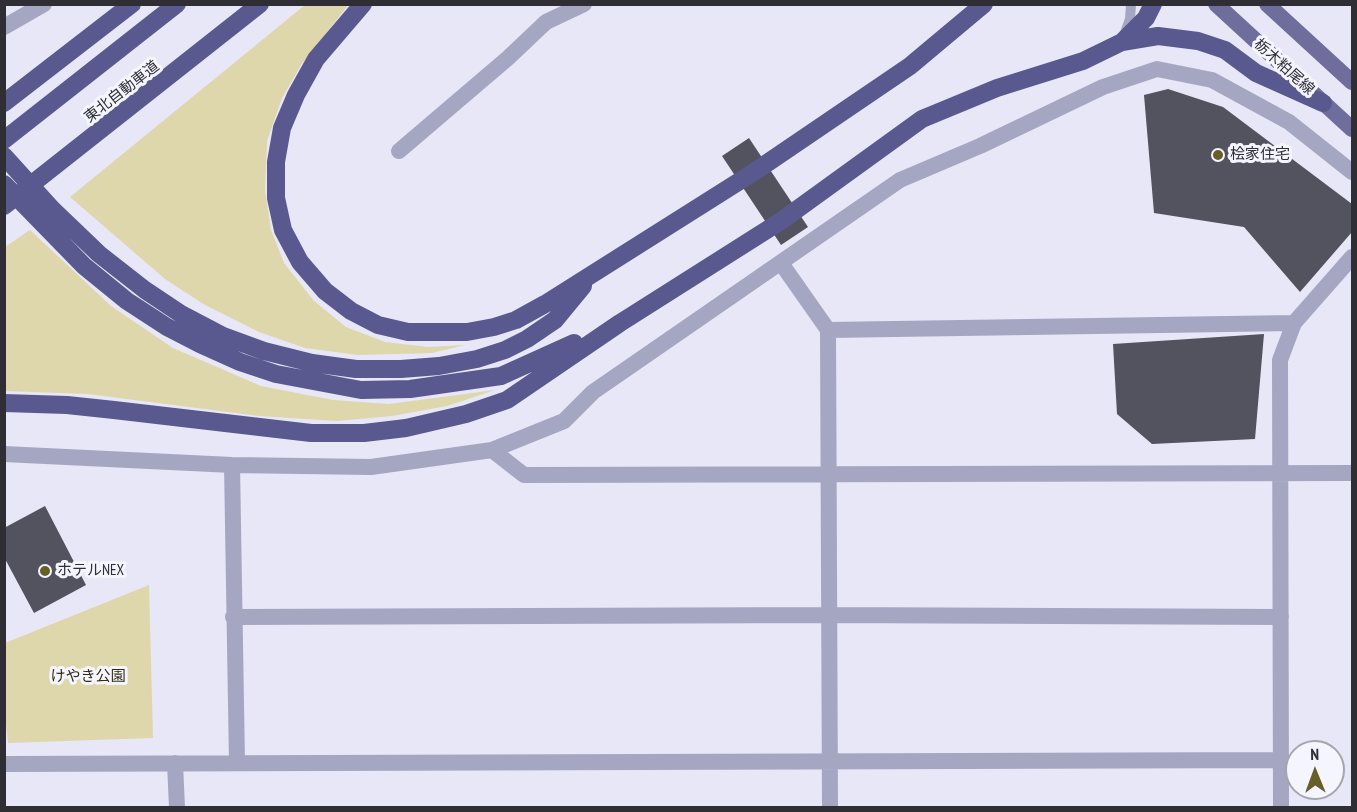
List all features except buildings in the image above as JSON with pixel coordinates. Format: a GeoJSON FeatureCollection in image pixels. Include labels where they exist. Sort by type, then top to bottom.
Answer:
{"type":"FeatureCollection","features":[{"type":"Feature","properties":{"kind":"highway"},"geometry":{"type":"LineString","coordinates":[[10,99],[132,4]]}},
{"type":"Feature","properties":{"kind":"highway"},"geometry":{"type":"LineString","coordinates":[[4,140],[177,4]]}},
{"type":"Feature","properties":{"kind":"highway","name":"東北自動車道"},"geometry":{"type":"LineString","coordinates":[[4,206],[260,4]]}},
{"type":"Feature","properties":{"kind":"highway"},"geometry":{"type":"LineString","coordinates":[[363,4],[316,60],[296,94],[282,128],[276,162],[276,198],[283,230],[300,262],[325,291],[351,311],[378,325],[408,332],[466,332],[516,320],[545,304],[754,172],[910,66],[982,6]]}},
{"type":"Feature","properties":{"kind":"highway"},"geometry":{"type":"LineString","coordinates":[[1122,42],[1146,18],[1153,4]]}},
{"type":"Feature","properties":{"kind":"highway"},"geometry":{"type":"LineString","coordinates":[[4,403],[67,405],[311,433],[364,433],[406,428],[465,414],[507,400],[620,323],[781,221],[922,119],[996,88],[1083,61],[1122,42],[1158,36],[1198,41],[1225,50],[1256,73],[1323,103]]}},
{"type":"Feature","properties":{"kind":"highway"},"geometry":{"type":"LineString","coordinates":[[4,156],[99,254],[145,290],[181,314],[223,336],[264,351],[312,363],[356,369],[401,369],[439,366],[477,359],[505,350],[527,339],[555,320],[595,273]]}},
{"type":"Feature","properties":{"kind":"highway"},"geometry":{"type":"LineString","coordinates":[[4,184],[84,266],[127,301],[167,327],[200,344],[240,362],[276,374],[361,390],[410,389],[452,384],[501,376],[620,323]]}},
{"type":"Feature","properties":{"kind":"main road","name":"栃木粕尾線"},"geometry":{"type":"LineString","coordinates":[[1216,4],[1353,129]]}},
{"type":"Feature","properties":{"kind":"main road"},"geometry":{"type":"LineString","coordinates":[[1267,4],[1353,82]]}},
{"type":"Feature","properties":{"kind":"street"},"geometry":{"type":"LineString","coordinates":[[4,27],[44,4]]}},
{"type":"Feature","properties":{"kind":"street"},"geometry":{"type":"LineString","coordinates":[[399,151],[508,58],[546,22],[584,4]]}},
{"type":"Feature","properties":{"kind":"street"},"geometry":{"type":"LineString","coordinates":[[4,454],[232,465],[371,467],[492,450],[564,421],[593,392],[900,180],[980,146],[1103,87],[1157,69],[1212,80],[1288,122],[1353,172]]}},
{"type":"Feature","properties":{"kind":"street"},"geometry":{"type":"LineString","coordinates":[[1281,807],[1280,360],[1294,323],[1353,257]]}},
{"type":"Feature","properties":{"kind":"street"},"geometry":{"type":"LineString","coordinates":[[780,262],[828,330],[831,807]]}},
{"type":"Feature","properties":{"kind":"street"},"geometry":{"type":"LineString","coordinates":[[828,330],[1294,323]]}},
{"type":"Feature","properties":{"kind":"street"},"geometry":{"type":"LineString","coordinates":[[492,450],[525,475],[1353,473]]}},
{"type":"Feature","properties":{"kind":"street"},"geometry":{"type":"LineString","coordinates":[[232,465],[237,763]]}},
{"type":"Feature","properties":{"kind":"street"},"geometry":{"type":"LineString","coordinates":[[233,617],[829,615],[1281,617]]}},
{"type":"Feature","properties":{"kind":"street"},"geometry":{"type":"LineString","coordinates":[[4,764],[1281,760]]}},
{"type":"Feature","properties":{"kind":"street"},"geometry":{"type":"LineString","coordinates":[[175,763],[177,807]]}},
{"type":"Feature","properties":{"kind":"lane"},"geometry":{"type":"LineString","coordinates":[[1122,42],[1130,19],[1131,4]]}},
{"type":"Feature","properties":{"kind":"green space"},"geometry":{"type":"Polygon","coordinates":[[[305,5],[348,5],[301,65],[282,98],[267,141],[265,190],[271,230],[284,263],[314,301],[346,327],[385,342],[428,347],[465,345],[432,353],[358,355],[305,348],[259,332],[205,305],[165,279],[70,197],[305,5]]]}},
{"type":"Feature","properties":{"kind":"green space"},"geometry":{"type":"Polygon","coordinates":[[[30,230],[111,306],[173,348],[261,386],[333,400],[389,404],[495,390],[447,406],[392,416],[337,421],[259,416],[88,394],[5,391],[5,247],[30,230]]]}},
{"type":"Feature","properties":{"kind":"green space","name":"けやき公園"},"geometry":{"type":"Polygon","coordinates":[[[149,585],[153,738],[8,743],[4,704],[5,643],[149,585]]]}},
{"type":"Feature","properties":{"kind":"place","name":"桧家住宅"},"geometry":{"type":"Point","coordinates":[1218,155]}},
{"type":"Feature","properties":{"kind":"place","name":"ホテルNEX"},"geometry":{"type":"Point","coordinates":[45,571]}}]}
